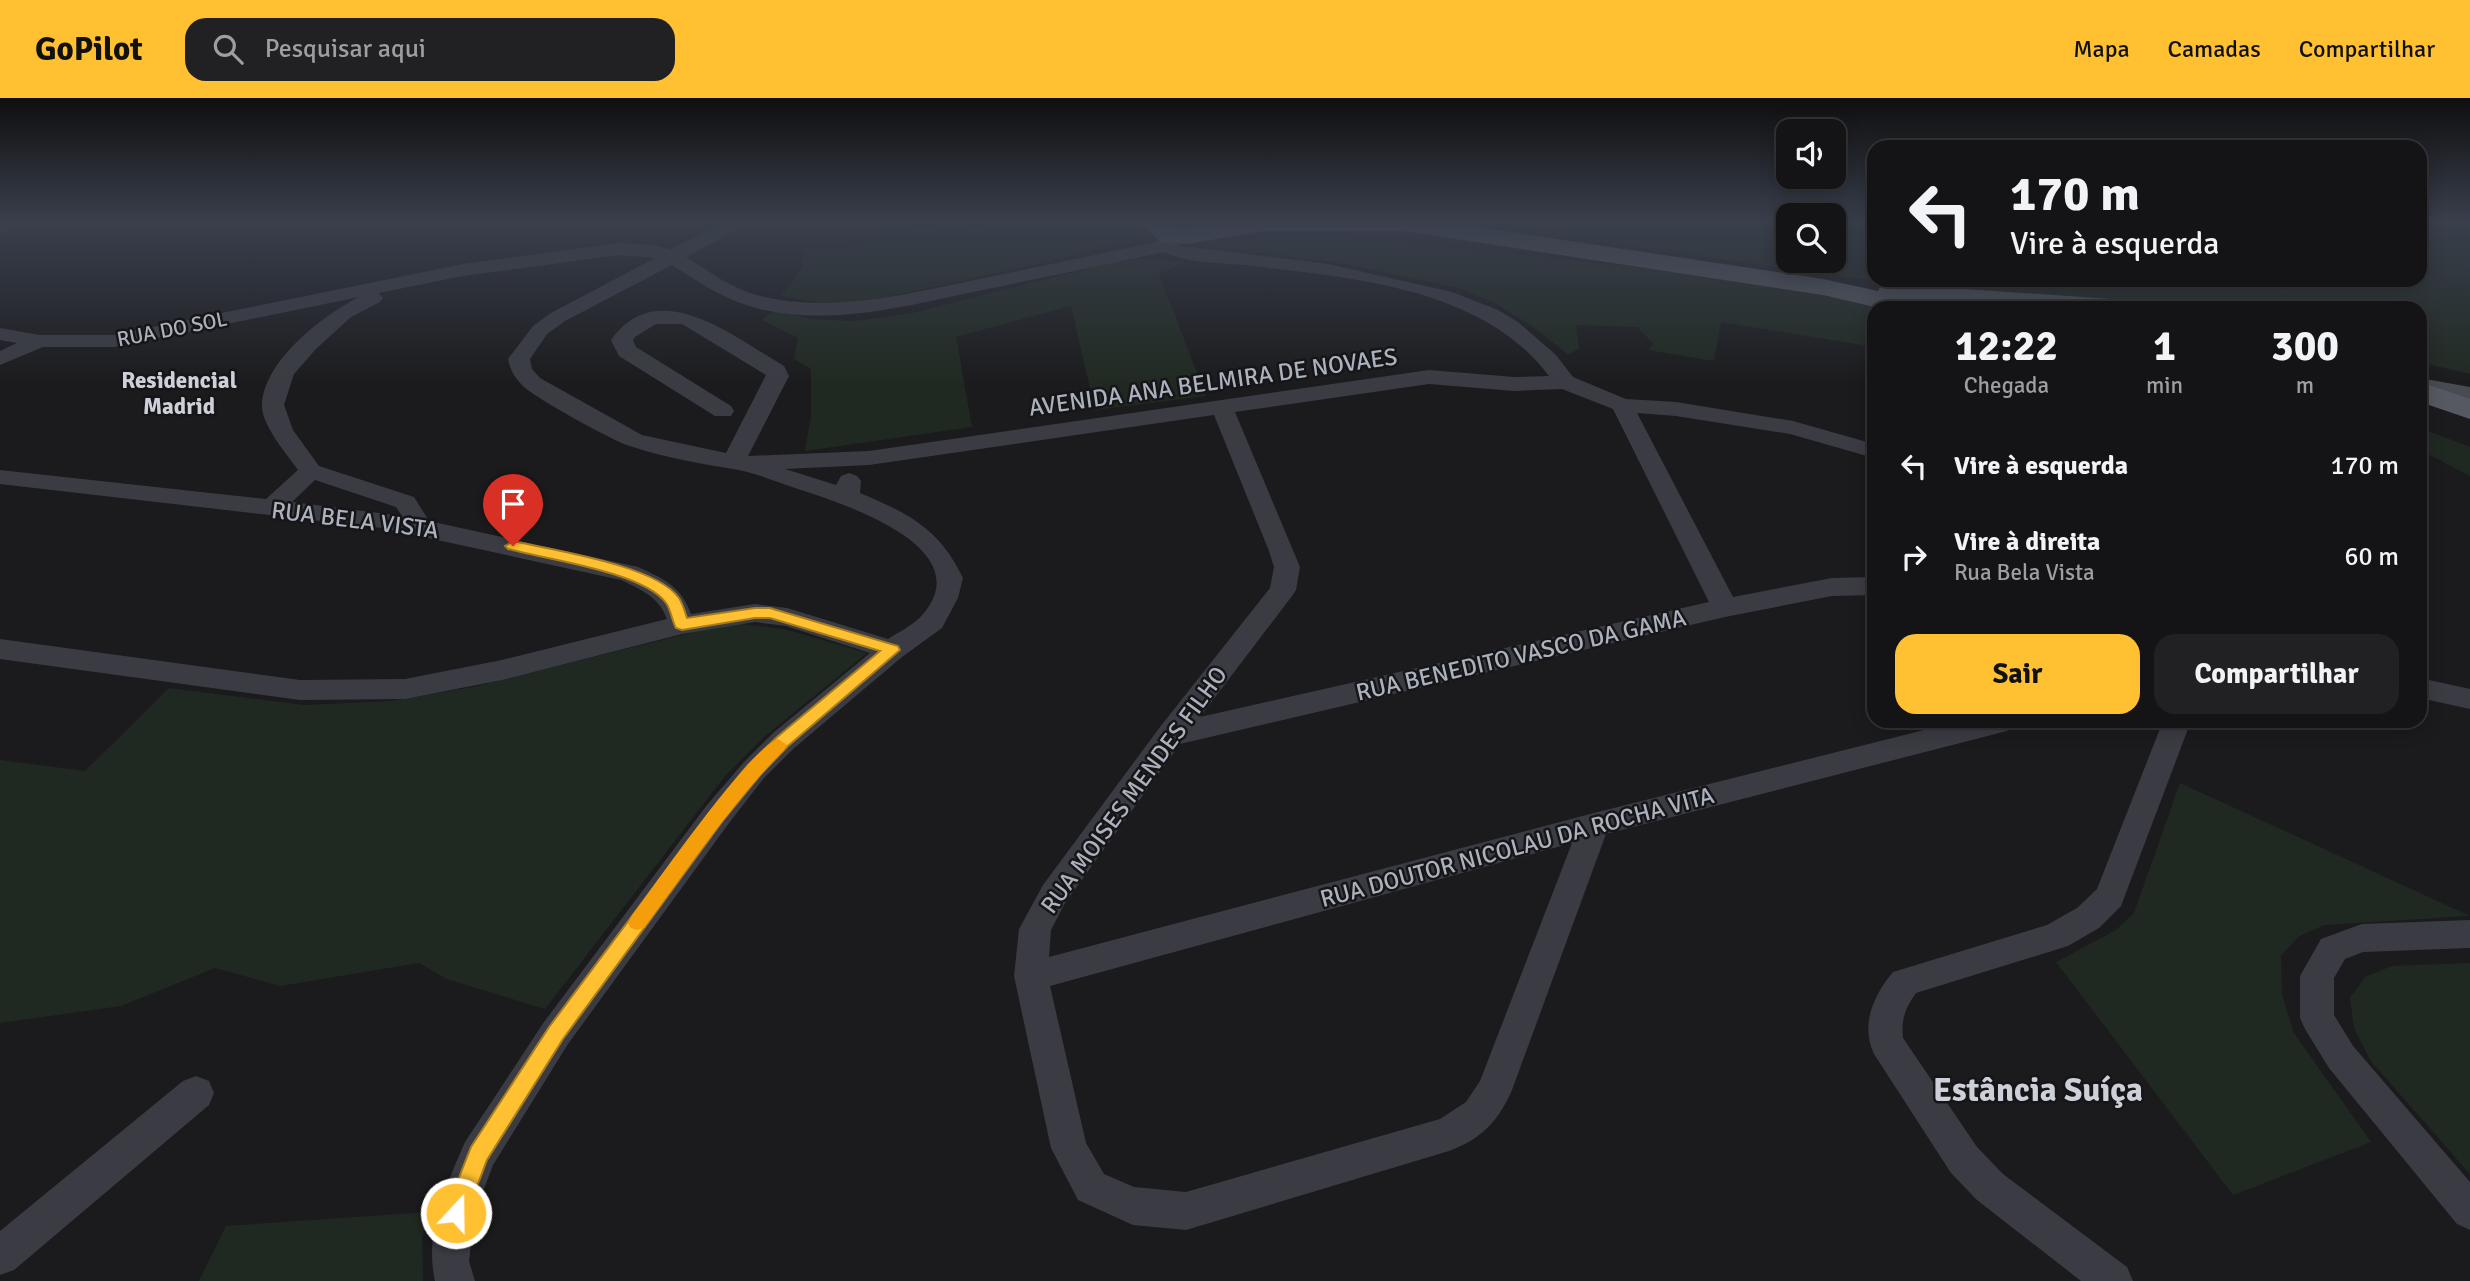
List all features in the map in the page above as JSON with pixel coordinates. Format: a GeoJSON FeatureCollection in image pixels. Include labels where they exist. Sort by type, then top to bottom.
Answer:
{"type":"FeatureCollection","features":[{"type":"Feature","properties":{"kind":"main road"},"geometry":{"type":"LineString","coordinates":[[1745,275],[1823,287],[1886,301]]}},
{"type":"Feature","properties":{"kind":"main road"},"geometry":{"type":"LineString","coordinates":[[1823,287],[2016,301]]}},
{"type":"Feature","properties":{"kind":"main road"},"geometry":{"type":"LineString","coordinates":[[2427,392],[2470,410]]}},
{"type":"Feature","properties":{"kind":"main road"},"geometry":{"type":"LineString","coordinates":[[2427,415],[2470,430]]}},
{"type":"Feature","properties":{"kind":"street","name":"RUA DO SOL"},"geometry":{"type":"LineString","coordinates":[[0,334],[40,341],[114,341],[438,275]]}},
{"type":"Feature","properties":{"kind":"street"},"geometry":{"type":"LineString","coordinates":[[455,1281],[450,1261],[456,1213],[478,1155],[556,1033],[718,814],[754,770],[782,741],[892,650],[933,621],[945,598],[950,578],[940,556],[923,538],[898,519],[847,497],[738,463],[663,449],[634,440],[532,383],[521,370],[519,359],[540,330],[558,317],[638,275]]}},
{"type":"Feature","properties":{"kind":"street"},"geometry":{"type":"LineString","coordinates":[[701,275],[726,291],[754,300],[807,309],[836,310],[920,297],[1002,275]]}},
{"type":"Feature","properties":{"kind":"street"},"geometry":{"type":"LineString","coordinates":[[1353,275],[1470,303],[1498,317],[1527,338],[1549,358],[1565,382],[1622,405],[1676,409],[1793,428],[1867,449]]}},
{"type":"Feature","properties":{"kind":"street"},"geometry":{"type":"LineString","coordinates":[[397,284],[344,313],[308,344],[283,372],[273,405],[282,431],[311,471],[405,502],[411,508],[419,526]]}},
{"type":"Feature","properties":{"kind":"street"},"geometry":{"type":"LineString","coordinates":[[321,299],[344,313]]}},
{"type":"Feature","properties":{"kind":"street"},"geometry":{"type":"LineString","coordinates":[[723,411],[627,351],[622,346],[626,333],[643,322],[679,317],[688,319],[776,371],[778,376],[738,463]]}},
{"type":"Feature","properties":{"kind":"street"},"geometry":{"type":"LineString","coordinates":[[0,359],[40,341]]}},
{"type":"Feature","properties":{"kind":"street","name":"AVENIDA ANA BELMIRA DE NOVAES"},"geometry":{"type":"LineString","coordinates":[[738,463],[869,458],[1429,377],[1514,384],[1565,382]]}},
{"type":"Feature","properties":{"kind":"street"},"geometry":{"type":"LineString","coordinates":[[2427,390],[2470,396]]}},
{"type":"Feature","properties":{"kind":"street"},"geometry":{"type":"LineString","coordinates":[[1622,405],[1726,608]]}},
{"type":"Feature","properties":{"kind":"street","name":"RUA MOISES MENDES FILHO"},"geometry":{"type":"LineString","coordinates":[[1223,407],[1287,567],[1283,590],[1170,735],[1055,894],[1035,929],[1031,976],[1069,1148],[1091,1187],[1133,1206],[1186,1210],[1449,1133],[1479,1114],[1494,1090],[1594,825]]}},
{"type":"Feature","properties":{"kind":"street"},"geometry":{"type":"LineString","coordinates":[[847,497],[851,476],[869,458]]}},
{"type":"Feature","properties":{"kind":"street"},"geometry":{"type":"LineString","coordinates":[[270,509],[311,471]]}},
{"type":"Feature","properties":{"kind":"street","name":"RUA BELA VISTA"},"geometry":{"type":"LineString","coordinates":[[0,477],[419,526],[629,573],[654,585],[673,600],[682,625]]}},
{"type":"Feature","properties":{"kind":"street","name":"RUA BENEDITO VASCO DA GAMA"},"geometry":{"type":"LineString","coordinates":[[1170,735],[1726,608],[1832,587],[1867,586]]}},
{"type":"Feature","properties":{"kind":"street"},"geometry":{"type":"LineString","coordinates":[[0,649],[300,690],[360,691],[405,689],[502,670],[682,625],[755,613],[770,613],[892,650]]}},
{"type":"Feature","properties":{"kind":"street"},"geometry":{"type":"LineString","coordinates":[[2427,690],[2470,699]]}},
{"type":"Feature","properties":{"kind":"street","name":"RUA DOUTOR NICOLAU DA ROCHA VITA"},"geometry":{"type":"LineString","coordinates":[[1031,976],[1594,825],[1975,728]]}},
{"type":"Feature","properties":{"kind":"street"},"geometry":{"type":"LineString","coordinates":[[2113,1281],[1990,1187],[1964,1160],[1886,1043],[1883,1025],[1890,1000],[1905,982],[2056,936],[2088,918],[2110,897],[2167,728]]}},
{"type":"Feature","properties":{"kind":"street"},"geometry":{"type":"LineString","coordinates":[[2470,934],[2362,938],[2333,950],[2317,976],[2317,1018],[2341,1058],[2470,1211]]}},
{"type":"Feature","properties":{"kind":"street"},"geometry":{"type":"LineString","coordinates":[[0,1256],[196,1093]]}},
{"type":"Feature","properties":{"kind":"shaded area"},"geometry":{"type":"Polygon","coordinates":[[[797,275],[987,275],[855,304],[834,305],[781,296],[797,275]]]}},
{"type":"Feature","properties":{"kind":"shaded area"},"geometry":{"type":"Polygon","coordinates":[[[1063,275],[1159,275],[1206,396],[1095,410],[1071,306],[956,337],[972,427],[805,451],[811,416],[811,369],[794,359],[798,338],[762,320],[774,310],[812,319],[855,321],[913,313],[1063,275]]]}},
{"type":"Feature","properties":{"kind":"shaded area"},"geometry":{"type":"Polygon","coordinates":[[[1398,275],[1712,275],[1823,287],[1867,302],[1867,346],[1721,322],[1714,361],[1649,350],[1653,343],[1637,327],[1576,325],[1579,348],[1569,355],[1533,327],[1495,303],[1458,288],[1398,275]]]}},
{"type":"Feature","properties":{"kind":"shaded area"},"geometry":{"type":"Polygon","coordinates":[[[1834,275],[1867,275],[1867,280],[1834,275]]]}},
{"type":"Feature","properties":{"kind":"shaded area"},"geometry":{"type":"Polygon","coordinates":[[[2427,275],[2470,275],[2470,374],[2427,364],[2427,301],[2076,301],[1925,287],[2427,287],[2427,275]]]}},
{"type":"Feature","properties":{"kind":"shaded area"},"geometry":{"type":"Polygon","coordinates":[[[2427,431],[2470,447],[2470,476],[2427,454],[2427,431]]]}},
{"type":"Feature","properties":{"kind":"shaded area"},"geometry":{"type":"Polygon","coordinates":[[[731,623],[784,629],[867,653],[764,737],[725,776],[545,1009],[447,979],[419,963],[280,986],[215,968],[121,1006],[0,1023],[0,760],[85,771],[169,688],[305,705],[391,701],[473,687],[731,623]]]}},
{"type":"Feature","properties":{"kind":"shaded area"},"geometry":{"type":"Polygon","coordinates":[[[2180,783],[2470,916],[2324,925],[2298,937],[2281,956],[2282,995],[2294,1033],[2371,1142],[2233,1195],[2056,962],[2116,930],[2134,913],[2180,783]]]}},
{"type":"Feature","properties":{"kind":"shaded area"},"geometry":{"type":"Polygon","coordinates":[[[2470,963],[2470,1174],[2370,1060],[2354,1028],[2350,998],[2365,977],[2392,966],[2470,963]]]}},
{"type":"Feature","properties":{"kind":"shaded area"},"geometry":{"type":"Polygon","coordinates":[[[429,1212],[422,1239],[423,1281],[199,1281],[226,1226],[429,1212]]]}},
{"type":"Feature","properties":{"kind":"slow traffic"},"geometry":{"type":"LineString","coordinates":[[637,923],[718,814],[778,745]]}},
{"type":"Feature","properties":{"kind":"district","name":"Residencial Madrid"},"geometry":{"type":"Point","coordinates":[179,393]}},
{"type":"Feature","properties":{"kind":"district","name":"Estância Suíça"},"geometry":{"type":"Point","coordinates":[2038,1090]}},
{"type":"Feature","properties":{"kind":"route"},"geometry":{"type":"LineString","coordinates":[[456,1213],[478,1155],[556,1033],[718,814],[782,741],[892,650],[770,613],[682,625],[673,600],[654,585],[629,573],[513,546]]}}]}
